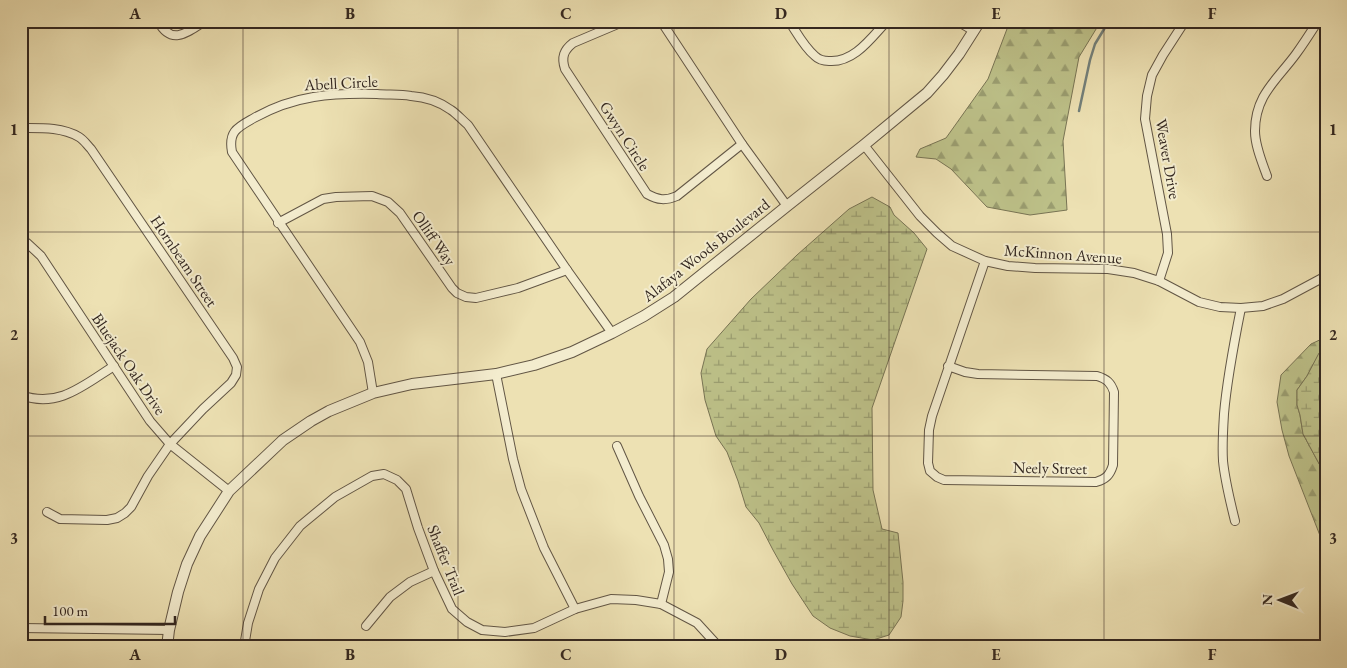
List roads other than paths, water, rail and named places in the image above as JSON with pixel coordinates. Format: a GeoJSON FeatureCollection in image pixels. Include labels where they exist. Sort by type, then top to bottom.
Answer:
{"type":"FeatureCollection","features":[{"type":"Feature","properties":{"kind":"street"},"geometry":{"type":"LineString","coordinates":[[158,21],[162,29],[170,35],[186,34],[205,21]]}},
{"type":"Feature","properties":{"kind":"street","name":"Gwyn Circle"},"geometry":{"type":"LineString","coordinates":[[626,21],[573,42],[564,54],[563,62],[565,69],[647,194],[663,200],[677,196],[742,144]]}},
{"type":"Feature","properties":{"kind":"street"},"geometry":{"type":"LineString","coordinates":[[661,21],[742,144],[787,206]]}},
{"type":"Feature","properties":{"kind":"street"},"geometry":{"type":"LineString","coordinates":[[789,21],[808,49],[816,57],[825,61],[845,59],[855,54],[887,21]]}},
{"type":"Feature","properties":{"kind":"street"},"geometry":{"type":"LineString","coordinates":[[957,21],[974,32]]}},
{"type":"Feature","properties":{"kind":"street","name":"Alafaya Woods Boulevard"},"geometry":{"type":"LineString","coordinates":[[166,647],[168,630],[178,592],[187,564],[200,536],[229,491],[283,440],[329,411],[373,393],[412,384],[496,374],[534,364],[572,352],[644,316],[674,297],[927,93],[949,68],[980,21]]}},
{"type":"Feature","properties":{"kind":"street","name":"Weaver Drive"},"geometry":{"type":"LineString","coordinates":[[1160,281],[1168,253],[1168,234],[1146,119],[1147,96],[1152,75],[1185,21]]}},
{"type":"Feature","properties":{"kind":"street"},"geometry":{"type":"LineString","coordinates":[[1267,176],[1258,151],[1254,132],[1260,100],[1296,55],[1318,21]]}},
{"type":"Feature","properties":{"kind":"street","name":"Abell Circle"},"geometry":{"type":"LineString","coordinates":[[373,393],[368,362],[360,342],[232,152],[230,144],[232,134],[239,126],[271,108],[300,98],[363,94],[412,96],[432,101],[451,110],[468,125],[612,333]]}},
{"type":"Feature","properties":{"kind":"street","name":"Hornbeam Street"},"geometry":{"type":"LineString","coordinates":[[21,128],[48,128],[64,131],[81,138],[91,148],[233,358],[237,367],[236,375],[231,383],[170,444],[148,476],[131,507],[125,513],[117,518],[107,520],[60,519],[47,512]]}},
{"type":"Feature","properties":{"kind":"street","name":"McKinnon Avenue"},"geometry":{"type":"LineString","coordinates":[[864,145],[920,216],[952,246],[985,261],[1008,266],[1108,269],[1134,273],[1160,281],[1199,302],[1220,307],[1241,308],[1263,306],[1283,299],[1326,276]]}},
{"type":"Feature","properties":{"kind":"street","name":"Olliff Way"},"geometry":{"type":"LineString","coordinates":[[278,222],[323,199],[372,196],[388,202],[400,213],[456,293],[466,297],[476,298],[518,288],[567,270]]}},
{"type":"Feature","properties":{"kind":"street","name":"Bluejack Oak Drive"},"geometry":{"type":"LineString","coordinates":[[21,240],[41,256],[150,421],[170,444],[229,491]]}},
{"type":"Feature","properties":{"kind":"street","name":"Neely Street"},"geometry":{"type":"LineString","coordinates":[[948,366],[978,374],[1097,376],[1105,378],[1111,384],[1114,392],[1113,465],[1110,474],[1104,480],[1096,482],[944,480],[930,471],[928,463],[929,430],[932,416],[948,366],[985,261]]}},
{"type":"Feature","properties":{"kind":"street"},"geometry":{"type":"LineString","coordinates":[[1235,521],[1226,486],[1223,459],[1223,429],[1226,390],[1241,308]]}},
{"type":"Feature","properties":{"kind":"street"},"geometry":{"type":"LineString","coordinates":[[21,395],[40,400],[56,399],[114,366]]}},
{"type":"Feature","properties":{"kind":"street"},"geometry":{"type":"LineString","coordinates":[[496,374],[513,459],[521,488],[544,548],[575,609]]}},
{"type":"Feature","properties":{"kind":"street"},"geometry":{"type":"LineString","coordinates":[[617,446],[639,496],[664,545],[668,559],[669,572],[661,604]]}},
{"type":"Feature","properties":{"kind":"street","name":"Shaffer Trail"},"geometry":{"type":"LineString","coordinates":[[244,647],[248,623],[259,589],[275,558],[300,526],[335,497],[372,476],[384,474],[397,480],[406,489],[434,571],[452,609],[467,622],[482,630],[505,632],[534,628],[575,609],[611,599],[636,600],[661,604],[697,623],[719,647]]}},
{"type":"Feature","properties":{"kind":"street"},"geometry":{"type":"LineString","coordinates":[[366,626],[390,596],[410,582],[434,571]]}},
{"type":"Feature","properties":{"kind":"street"},"geometry":{"type":"LineString","coordinates":[[21,628],[168,630]]}},
{"type":"Feature","properties":{"kind":"waterway"},"geometry":{"type":"LineString","coordinates":[[1079,111],[1095,44],[1109,21]]}}]}
